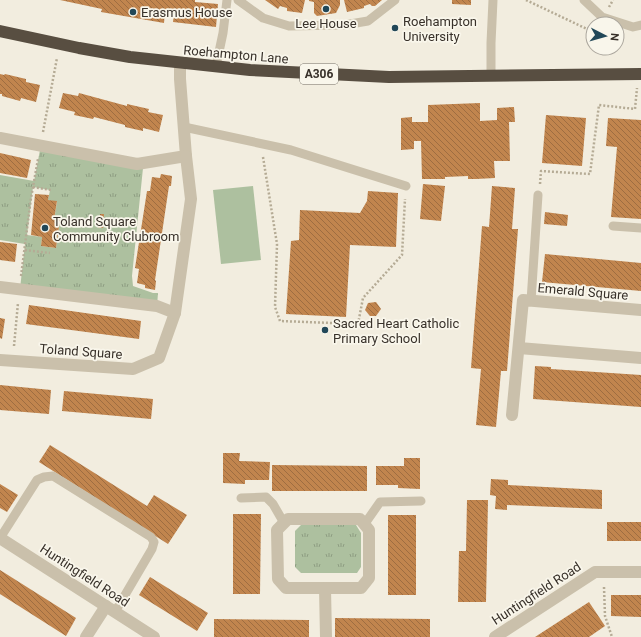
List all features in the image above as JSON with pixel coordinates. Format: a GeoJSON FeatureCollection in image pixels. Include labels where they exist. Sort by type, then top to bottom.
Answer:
{"type":"FeatureCollection","features":[{"type":"Feature","properties":{"kind":"highway","name":"Roehampton Lane"},"geometry":{"type":"LineString","coordinates":[[0,31],[130,57],[295,73],[389,77],[640,74]]}},
{"type":"Feature","properties":{"kind":"street","name":"Toland Square"},"geometry":{"type":"LineString","coordinates":[[6,360],[133,369],[159,358],[175,313],[191,199],[186,156],[180,63]]}},
{"type":"Feature","properties":{"kind":"street"},"geometry":{"type":"LineString","coordinates":[[0,138],[137,164],[186,156]]}},
{"type":"Feature","properties":{"kind":"street"},"geometry":{"type":"LineString","coordinates":[[0,287],[157,306],[175,313]]}},
{"type":"Feature","properties":{"kind":"street","name":"Emerald Square"},"geometry":{"type":"LineString","coordinates":[[512,415],[523,300],[641,310]]}},
{"type":"Feature","properties":{"kind":"street"},"geometry":{"type":"LineString","coordinates":[[519,348],[641,358]]}},
{"type":"Feature","properties":{"kind":"street"},"geometry":{"type":"LineString","coordinates":[[288,519],[360,519],[364,525],[368,530],[369,578],[361,588],[286,588],[278,578],[277,530],[288,519]]}},
{"type":"Feature","properties":{"kind":"street","name":"Huntingfield Road"},"geometry":{"type":"LineString","coordinates":[[0,538],[154,637]]}},
{"type":"Feature","properties":{"kind":"street","name":"Huntingfield Road"},"geometry":{"type":"LineString","coordinates":[[495,637],[595,572],[641,572]]}},
{"type":"Feature","properties":{"kind":"street"},"geometry":{"type":"LineString","coordinates":[[325,588],[326,637]]}},
{"type":"Feature","properties":{"kind":"street"},"geometry":{"type":"LineString","coordinates":[[86,637],[111,609]]}},
{"type":"Feature","properties":{"kind":"lane"},"geometry":{"type":"LineString","coordinates":[[216,66],[223,33],[227,0]]}},
{"type":"Feature","properties":{"kind":"lane"},"geometry":{"type":"LineString","coordinates":[[238,0],[263,18],[289,26],[297,26],[344,25],[368,21],[395,0]]}},
{"type":"Feature","properties":{"kind":"lane"},"geometry":{"type":"LineString","coordinates":[[491,75],[493,0]]}},
{"type":"Feature","properties":{"kind":"lane"},"geometry":{"type":"LineString","coordinates":[[584,0],[602,17],[633,27],[641,25]]}},
{"type":"Feature","properties":{"kind":"lane"},"geometry":{"type":"LineString","coordinates":[[184,127],[292,150],[406,186]]}},
{"type":"Feature","properties":{"kind":"lane"},"geometry":{"type":"LineString","coordinates":[[531,300],[538,195]]}},
{"type":"Feature","properties":{"kind":"lane"},"geometry":{"type":"LineString","coordinates":[[614,226],[641,228]]}},
{"type":"Feature","properties":{"kind":"lane"},"geometry":{"type":"LineString","coordinates":[[0,538],[37,480],[44,477],[53,476],[151,537],[154,542],[152,549],[111,609]]}},
{"type":"Feature","properties":{"kind":"lane"},"geometry":{"type":"LineString","coordinates":[[240,498],[266,497],[273,504],[284,523]]}},
{"type":"Feature","properties":{"kind":"lane"},"geometry":{"type":"LineString","coordinates":[[364,525],[380,502],[421,501]]}},
{"type":"Feature","properties":{"kind":"path"},"geometry":{"type":"LineString","coordinates":[[526,0],[585,28]]}},
{"type":"Feature","properties":{"kind":"path"},"geometry":{"type":"LineString","coordinates":[[6,360],[20,290],[33,188],[59,44]]}},
{"type":"Feature","properties":{"kind":"path"},"geometry":{"type":"LineString","coordinates":[[538,195],[541,171],[590,174],[599,105],[636,108],[640,74]]}},
{"type":"Feature","properties":{"kind":"path"},"geometry":{"type":"LineString","coordinates":[[261,143],[277,244],[275,307],[280,321],[358,324],[363,298],[402,255],[406,186]]}},
{"type":"Feature","properties":{"kind":"path"},"geometry":{"type":"LineString","coordinates":[[33,188],[50,190]]}},
{"type":"Feature","properties":{"kind":"path"},"geometry":{"type":"LineString","coordinates":[[25,250],[50,253]]}},
{"type":"Feature","properties":{"kind":"path"},"geometry":{"type":"LineString","coordinates":[[604,572],[603,593],[605,616],[612,637]]}},
{"type":"Feature","properties":{"kind":"green space"},"geometry":{"type":"Polygon","coordinates":[[[41,145],[143,168],[132,276],[133,286],[153,293],[158,293],[157,306],[20,289],[25,244],[0,240],[0,175],[34,181],[41,145]],[[33,187],[27,235],[42,237],[41,246],[56,248],[60,220],[54,220],[57,202],[48,200],[50,190],[33,187]]]}},
{"type":"Feature","properties":{"kind":"green space"},"geometry":{"type":"Polygon","coordinates":[[[253,186],[261,260],[221,264],[213,190],[253,186]]]}},
{"type":"Feature","properties":{"kind":"green space"},"geometry":{"type":"Polygon","coordinates":[[[301,525],[356,525],[361,533],[361,567],[357,573],[301,573],[295,567],[295,531],[301,525]]]}},
{"type":"Feature","properties":{"kind":"building"},"geometry":{"type":"Polygon","coordinates":[[[60,0],[195,0],[195,2],[218,4],[216,27],[173,22],[174,13],[165,11],[164,23],[101,12],[102,9],[60,0]]]}},
{"type":"Feature","properties":{"kind":"building"},"geometry":{"type":"Polygon","coordinates":[[[265,0],[305,0],[302,13],[287,11],[287,8],[280,6],[278,9],[265,0]]]}},
{"type":"Feature","properties":{"kind":"building"},"geometry":{"type":"Polygon","coordinates":[[[309,0],[340,0],[340,5],[336,13],[317,16],[314,13],[314,2],[309,0]]]}},
{"type":"Feature","properties":{"kind":"building"},"geometry":{"type":"Polygon","coordinates":[[[344,0],[382,0],[375,6],[370,4],[364,6],[364,8],[347,12],[344,0]]]}},
{"type":"Feature","properties":{"kind":"building"},"geometry":{"type":"Polygon","coordinates":[[[452,0],[471,0],[471,5],[452,4],[452,0]]]}},
{"type":"Feature","properties":{"kind":"building"},"geometry":{"type":"Polygon","coordinates":[[[0,74],[26,79],[26,82],[40,85],[36,102],[21,98],[20,101],[2,96],[2,94],[0,94],[0,74]]]}},
{"type":"Feature","properties":{"kind":"building"},"geometry":{"type":"Polygon","coordinates":[[[63,93],[78,96],[79,93],[127,106],[127,104],[149,109],[148,112],[163,115],[159,132],[143,128],[143,131],[94,117],[93,119],[74,115],[75,112],[59,108],[63,93]]]}},
{"type":"Feature","properties":{"kind":"building"},"geometry":{"type":"Polygon","coordinates":[[[480,103],[480,121],[497,120],[497,108],[514,107],[515,122],[509,122],[510,161],[494,161],[495,178],[468,179],[468,176],[445,177],[445,179],[422,179],[421,141],[414,141],[414,149],[401,150],[401,118],[412,117],[412,122],[428,122],[428,105],[480,103]]]}},
{"type":"Feature","properties":{"kind":"building"},"geometry":{"type":"Polygon","coordinates":[[[546,115],[586,118],[582,166],[542,163],[546,115]]]}},
{"type":"Feature","properties":{"kind":"building"},"geometry":{"type":"Polygon","coordinates":[[[608,118],[641,120],[641,219],[611,217],[617,147],[606,146],[608,118]]]}},
{"type":"Feature","properties":{"kind":"building"},"geometry":{"type":"Polygon","coordinates":[[[0,153],[31,160],[27,178],[0,173],[0,153]]]}},
{"type":"Feature","properties":{"kind":"building"},"geometry":{"type":"Polygon","coordinates":[[[161,174],[172,176],[171,186],[169,186],[155,280],[155,290],[145,288],[145,285],[137,283],[139,269],[135,268],[147,191],[150,191],[152,177],[160,178],[161,174]]]}},
{"type":"Feature","properties":{"kind":"building"},"geometry":{"type":"Polygon","coordinates":[[[423,184],[445,186],[441,221],[420,219],[423,184]]]}},
{"type":"Feature","properties":{"kind":"building"},"geometry":{"type":"Polygon","coordinates":[[[492,186],[515,188],[512,229],[518,229],[507,371],[501,371],[496,427],[476,425],[481,369],[471,368],[482,226],[489,227],[492,186]]]}},
{"type":"Feature","properties":{"kind":"building"},"geometry":{"type":"Polygon","coordinates":[[[368,191],[398,193],[396,247],[350,245],[346,317],[286,314],[291,241],[299,240],[300,210],[360,213],[367,201],[368,191]]]}},
{"type":"Feature","properties":{"kind":"building","name":"Toland Square Community Clubroom"},"geometry":{"type":"Polygon","coordinates":[[[35,194],[49,195],[48,200],[57,201],[54,220],[60,220],[56,248],[41,246],[42,237],[31,235],[35,194]]]}},
{"type":"Feature","properties":{"kind":"building"},"geometry":{"type":"Polygon","coordinates":[[[545,212],[568,215],[567,226],[544,224],[545,212]]]}},
{"type":"Feature","properties":{"kind":"building"},"geometry":{"type":"Polygon","coordinates":[[[100,214],[104,214],[103,228],[98,228],[100,214]]]}},
{"type":"Feature","properties":{"kind":"building"},"geometry":{"type":"Polygon","coordinates":[[[0,242],[17,244],[15,262],[0,260],[0,242]]]}},
{"type":"Feature","properties":{"kind":"building"},"geometry":{"type":"Polygon","coordinates":[[[545,254],[641,263],[641,291],[542,282],[545,254]]]}},
{"type":"Feature","properties":{"kind":"building"},"geometry":{"type":"Polygon","coordinates":[[[376,302],[381,309],[376,316],[370,316],[365,310],[368,303],[376,302]]]}},
{"type":"Feature","properties":{"kind":"building"},"geometry":{"type":"Polygon","coordinates":[[[29,305],[141,321],[139,339],[26,324],[29,305]]]}},
{"type":"Feature","properties":{"kind":"building"},"geometry":{"type":"Polygon","coordinates":[[[0,318],[5,319],[2,339],[0,338],[0,318]]]}},
{"type":"Feature","properties":{"kind":"building"},"geometry":{"type":"Polygon","coordinates":[[[535,366],[551,367],[551,369],[641,375],[641,407],[533,399],[535,366]]]}},
{"type":"Feature","properties":{"kind":"building"},"geometry":{"type":"Polygon","coordinates":[[[0,385],[51,390],[49,414],[0,410],[0,385]]]}},
{"type":"Feature","properties":{"kind":"building"},"geometry":{"type":"Polygon","coordinates":[[[64,391],[153,399],[151,419],[62,411],[64,391]]]}},
{"type":"Feature","properties":{"kind":"building"},"geometry":{"type":"Polygon","coordinates":[[[50,445],[147,506],[154,495],[187,515],[168,544],[39,462],[50,445]]]}},
{"type":"Feature","properties":{"kind":"building"},"geometry":{"type":"Polygon","coordinates":[[[223,453],[240,453],[239,461],[270,462],[269,480],[245,480],[245,484],[223,483],[223,453]]]}},
{"type":"Feature","properties":{"kind":"building"},"geometry":{"type":"Polygon","coordinates":[[[404,458],[420,458],[420,489],[398,488],[398,485],[376,485],[376,466],[404,466],[404,458]]]}},
{"type":"Feature","properties":{"kind":"building"},"geometry":{"type":"Polygon","coordinates":[[[272,465],[367,466],[367,491],[272,491],[272,465]]]}},
{"type":"Feature","properties":{"kind":"building"},"geometry":{"type":"Polygon","coordinates":[[[491,479],[508,480],[508,485],[602,490],[602,509],[507,505],[507,510],[495,509],[496,496],[490,495],[491,479]]]}},
{"type":"Feature","properties":{"kind":"building"},"geometry":{"type":"Polygon","coordinates":[[[0,484],[18,495],[7,512],[0,508],[0,484]]]}},
{"type":"Feature","properties":{"kind":"building"},"geometry":{"type":"Polygon","coordinates":[[[467,500],[488,500],[486,602],[458,602],[459,551],[466,551],[467,500]]]}},
{"type":"Feature","properties":{"kind":"building"},"geometry":{"type":"Polygon","coordinates":[[[233,514],[261,514],[260,594],[233,594],[233,514]]]}},
{"type":"Feature","properties":{"kind":"building"},"geometry":{"type":"Polygon","coordinates":[[[388,515],[416,515],[416,595],[388,595],[388,515]]]}},
{"type":"Feature","properties":{"kind":"building"},"geometry":{"type":"Polygon","coordinates":[[[607,522],[641,522],[641,541],[607,541],[607,522]]]}},
{"type":"Feature","properties":{"kind":"building"},"geometry":{"type":"Polygon","coordinates":[[[0,570],[76,618],[66,636],[0,594],[0,570]]]}},
{"type":"Feature","properties":{"kind":"building"},"geometry":{"type":"Polygon","coordinates":[[[150,577],[208,613],[197,631],[139,595],[150,577]]]}},
{"type":"Feature","properties":{"kind":"building"},"geometry":{"type":"Polygon","coordinates":[[[611,595],[641,595],[641,617],[611,616],[611,595]]]}},
{"type":"Feature","properties":{"kind":"building"},"geometry":{"type":"Polygon","coordinates":[[[589,602],[605,626],[589,637],[535,637],[589,602]]]}},
{"type":"Feature","properties":{"kind":"building"},"geometry":{"type":"Polygon","coordinates":[[[335,618],[430,619],[430,637],[335,637],[335,618]]]}},
{"type":"Feature","properties":{"kind":"building"},"geometry":{"type":"Polygon","coordinates":[[[214,619],[309,620],[309,637],[214,637],[214,619]]]}},
{"type":"Feature","properties":{"kind":"place","name":"Lee House"},"geometry":{"type":"Point","coordinates":[326,9]}},
{"type":"Feature","properties":{"kind":"place","name":"Erasmus House"},"geometry":{"type":"Point","coordinates":[133,12]}},
{"type":"Feature","properties":{"kind":"place","name":"Roehampton University"},"geometry":{"type":"Point","coordinates":[395,28]}},
{"type":"Feature","properties":{"kind":"place","name":"Toland Square Community Clubroom"},"geometry":{"type":"Point","coordinates":[45,228]}},
{"type":"Feature","properties":{"kind":"place","name":"Sacred Heart Catholic Primary School"},"geometry":{"type":"Point","coordinates":[325,330]}}]}
